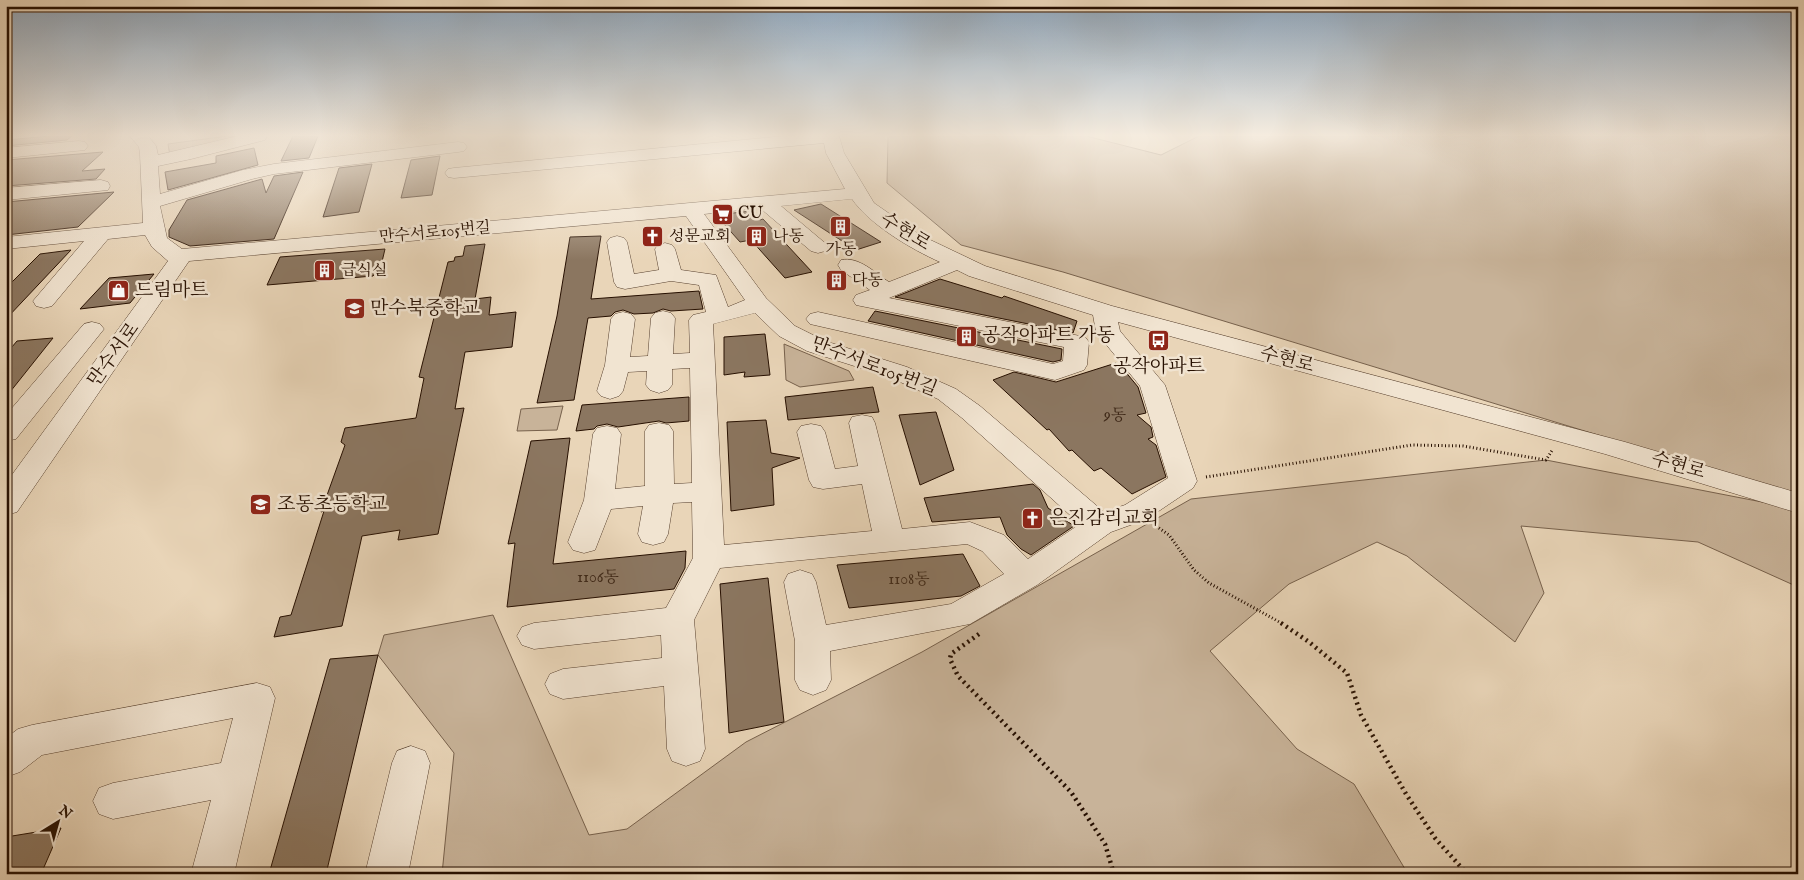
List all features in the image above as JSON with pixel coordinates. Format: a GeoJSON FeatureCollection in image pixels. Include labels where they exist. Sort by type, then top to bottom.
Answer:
{"type":"FeatureCollection","features":[{"type":"Feature","properties":{"kind":"street"},"geometry":{"type":"LineString","coordinates":[[151,177],[154,228],[157,239],[178,256]]}},
{"type":"Feature","properties":{"kind":"street"},"geometry":{"type":"LineString","coordinates":[[152,202],[239,177]]}},
{"type":"Feature","properties":{"kind":"street"},"geometry":{"type":"LineString","coordinates":[[453,177],[452,181],[470,177]]}},
{"type":"Feature","properties":{"kind":"street","name":"수현로"},"geometry":{"type":"LineString","coordinates":[[848,177],[867,207],[920,243],[977,271],[1104,311],[1561,433],[1709,475],[1798,503]]}},
{"type":"Feature","properties":{"kind":"street"},"geometry":{"type":"LineString","coordinates":[[6,194],[101,186]]}},
{"type":"Feature","properties":{"kind":"street","name":"만수서로105번길"},"geometry":{"type":"LineString","coordinates":[[178,256],[692,210],[857,193]]}},
{"type":"Feature","properties":{"kind":"street"},"geometry":{"type":"LineString","coordinates":[[764,202],[818,247]]}},
{"type":"Feature","properties":{"kind":"street","name":"만수서로105번길"},"geometry":{"type":"LineString","coordinates":[[692,210],[704,230],[758,303],[787,331],[816,346],[898,372],[947,394],[971,412],[1100,525]]}},
{"type":"Feature","properties":{"kind":"street"},"geometry":{"type":"LineString","coordinates":[[6,243],[154,228]]}},
{"type":"Feature","properties":{"kind":"street"},"geometry":{"type":"LineString","coordinates":[[44,301],[102,234]]}},
{"type":"Feature","properties":{"kind":"street"},"geometry":{"type":"LineString","coordinates":[[617,242],[625,282],[671,275],[708,280],[719,316]]}},
{"type":"Feature","properties":{"kind":"street"},"geometry":{"type":"LineString","coordinates":[[665,248],[671,275]]}},
{"type":"Feature","properties":{"kind":"street","name":"만수서로"},"geometry":{"type":"LineString","coordinates":[[6,505],[177,267],[178,256]]}},
{"type":"Feature","properties":{"kind":"street"},"geometry":{"type":"LineString","coordinates":[[787,331],[958,262]]}},
{"type":"Feature","properties":{"kind":"street"},"geometry":{"type":"LineString","coordinates":[[849,265],[887,291]]}},
{"type":"Feature","properties":{"kind":"street"},"geometry":{"type":"LineString","coordinates":[[818,319],[1055,372],[1075,365],[1077,342],[866,300]]}},
{"type":"Feature","properties":{"kind":"street"},"geometry":{"type":"LineString","coordinates":[[686,749],[677,620],[709,558],[701,320],[737,312],[758,303]]}},
{"type":"Feature","properties":{"kind":"street"},"geometry":{"type":"LineString","coordinates":[[812,641],[958,615],[1026,577],[1100,525],[1136,512],[1183,481],[1152,385],[1108,332],[1104,311]]}},
{"type":"Feature","properties":{"kind":"street"},"geometry":{"type":"LineString","coordinates":[[660,374],[663,318]]}},
{"type":"Feature","properties":{"kind":"street"},"geometry":{"type":"LineString","coordinates":[[610,391],[617,365],[623,319]]}},
{"type":"Feature","properties":{"kind":"street"},"geometry":{"type":"LineString","coordinates":[[6,433],[92,329]]}},
{"type":"Feature","properties":{"kind":"street"},"geometry":{"type":"LineString","coordinates":[[617,365],[660,374],[702,360]]}},
{"type":"Feature","properties":{"kind":"street"},"geometry":{"type":"LineString","coordinates":[[862,422],[890,541]]}},
{"type":"Feature","properties":{"kind":"street"},"geometry":{"type":"LineString","coordinates":[[653,534],[660,495],[659,431]]}},
{"type":"Feature","properties":{"kind":"street"},"geometry":{"type":"LineString","coordinates":[[811,432],[823,480],[874,473]]}},
{"type":"Feature","properties":{"kind":"street"},"geometry":{"type":"LineString","coordinates":[[584,542],[599,500],[607,434]]}},
{"type":"Feature","properties":{"kind":"street"},"geometry":{"type":"LineString","coordinates":[[599,500],[707,491]]}},
{"type":"Feature","properties":{"kind":"street"},"geometry":{"type":"LineString","coordinates":[[709,558],[970,533],[992,544],[1026,577]]}},
{"type":"Feature","properties":{"kind":"street"},"geometry":{"type":"LineString","coordinates":[[800,582],[812,641],[813,680]]}},
{"type":"Feature","properties":{"kind":"street"},"geometry":{"type":"LineString","coordinates":[[534,636],[677,620]]}},
{"type":"Feature","properties":{"kind":"street"},"geometry":{"type":"LineString","coordinates":[[563,684],[680,670]]}},
{"type":"Feature","properties":{"kind":"street"},"geometry":{"type":"LineString","coordinates":[[6,760],[32,741],[257,698],[237,776],[208,873]]}},
{"type":"Feature","properties":{"kind":"street"},"geometry":{"type":"LineString","coordinates":[[386,874],[411,763]]}},
{"type":"Feature","properties":{"kind":"street"},"geometry":{"type":"LineString","coordinates":[[112,801],[237,776]]}},
{"type":"Feature","properties":{"kind":"path"},"geometry":{"type":"LineString","coordinates":[[1213,475],[1412,446],[1439,444],[1472,447],[1546,460],[1561,433]]}},
{"type":"Feature","properties":{"kind":"path"},"geometry":{"type":"LineString","coordinates":[[1136,512],[1169,535],[1194,570],[1209,583],[1274,618],[1309,642],[1348,674],[1361,715],[1406,794],[1435,838],[1467,874]]}},
{"type":"Feature","properties":{"kind":"path"},"geometry":{"type":"LineString","coordinates":[[983,631],[951,654],[950,658],[958,676],[1071,792],[1105,844],[1114,874]]}},
{"type":"Feature","properties":{"kind":"shaded area"},"geometry":{"type":"Polygon","coordinates":[[[887,177],[1798,177],[1798,496],[1063,272],[961,245],[887,183],[887,177]]]}},
{"type":"Feature","properties":{"kind":"shaded area"},"geometry":{"type":"Polygon","coordinates":[[[784,344],[849,371],[854,380],[800,387],[786,380],[784,344]]]}},
{"type":"Feature","properties":{"kind":"shaded area"},"geometry":{"type":"Polygon","coordinates":[[[563,406],[557,430],[517,431],[521,409],[563,406]]]}},
{"type":"Feature","properties":{"kind":"shaded area"},"geometry":{"type":"Polygon","coordinates":[[[1546,460],[1798,509],[1798,587],[1698,542],[1521,526],[1544,593],[1515,642],[1407,556],[1377,542],[1289,584],[1210,651],[1297,749],[1354,784],[1408,874],[442,874],[454,753],[378,655],[384,635],[493,615],[589,835],[627,829],[746,742],[922,652],[1191,499],[1546,460]]]}},
{"type":"Feature","properties":{"kind":"building"},"geometry":{"type":"Polygon","coordinates":[[[6,177],[98,177],[96,179],[6,186],[6,177]]]}},
{"type":"Feature","properties":{"kind":"building"},"geometry":{"type":"Polygon","coordinates":[[[166,177],[215,177],[168,190],[166,177]]]}},
{"type":"Feature","properties":{"kind":"building"},"geometry":{"type":"Polygon","coordinates":[[[273,177],[301,177],[274,239],[190,246],[169,237],[169,230],[187,200],[262,179],[266,193],[273,177]]]}},
{"type":"Feature","properties":{"kind":"building"},"geometry":{"type":"Polygon","coordinates":[[[336,177],[368,177],[359,212],[323,217],[336,177]]]}},
{"type":"Feature","properties":{"kind":"building"},"geometry":{"type":"Polygon","coordinates":[[[407,177],[436,177],[432,195],[401,198],[407,177]]]}},
{"type":"Feature","properties":{"kind":"building"},"geometry":{"type":"Polygon","coordinates":[[[114,192],[78,227],[6,235],[6,202],[114,192]]]}},
{"type":"Feature","properties":{"kind":"building","name":"가동"},"geometry":{"type":"Polygon","coordinates":[[[821,204],[881,242],[856,250],[794,210],[821,204]]]}},
{"type":"Feature","properties":{"kind":"building","name":"나동"},"geometry":{"type":"Polygon","coordinates":[[[751,211],[760,220],[763,219],[812,272],[785,278],[751,240],[740,242],[716,215],[751,211]]]}},
{"type":"Feature","properties":{"kind":"building"},"geometry":{"type":"Polygon","coordinates":[[[601,236],[591,299],[699,291],[703,309],[671,311],[663,309],[653,313],[634,314],[623,310],[615,312],[611,316],[588,318],[574,400],[537,403],[557,316],[570,237],[601,236]]]}},
{"type":"Feature","properties":{"kind":"building"},"geometry":{"type":"Polygon","coordinates":[[[485,244],[475,299],[491,297],[489,315],[516,312],[512,347],[465,352],[455,409],[464,408],[438,534],[398,540],[400,530],[362,536],[342,626],[274,637],[280,617],[291,615],[324,511],[321,512],[345,445],[341,442],[345,428],[416,418],[424,378],[419,377],[448,262],[454,261],[455,257],[463,256],[465,246],[485,244]]]}},
{"type":"Feature","properties":{"kind":"building","name":"급식실"},"geometry":{"type":"Polygon","coordinates":[[[385,249],[381,266],[373,276],[267,285],[280,257],[385,249]]]}},
{"type":"Feature","properties":{"kind":"building"},"geometry":{"type":"Polygon","coordinates":[[[71,250],[6,319],[6,288],[40,254],[71,250]]]}},
{"type":"Feature","properties":{"kind":"building"},"geometry":{"type":"Polygon","coordinates":[[[154,274],[130,303],[80,309],[109,278],[154,274]]]}},
{"type":"Feature","properties":{"kind":"building"},"geometry":{"type":"Polygon","coordinates":[[[940,279],[1002,298],[1004,296],[1077,321],[1073,333],[895,297],[940,279]]]}},
{"type":"Feature","properties":{"kind":"building","name":"공작아파트 가동"},"geometry":{"type":"Polygon","coordinates":[[[875,311],[1062,349],[1061,360],[1053,362],[868,321],[875,311]]]}},
{"type":"Feature","properties":{"kind":"building"},"geometry":{"type":"Polygon","coordinates":[[[765,334],[770,375],[744,377],[745,372],[724,375],[724,337],[765,334]]]}},
{"type":"Feature","properties":{"kind":"building"},"geometry":{"type":"Polygon","coordinates":[[[53,338],[6,397],[6,354],[17,341],[53,338]]]}},
{"type":"Feature","properties":{"kind":"building"},"geometry":{"type":"Polygon","coordinates":[[[1116,363],[1138,387],[1146,413],[1137,415],[1151,427],[1153,437],[1148,439],[1156,445],[1166,477],[1132,494],[1101,468],[1094,471],[1072,450],[1069,451],[1049,429],[1047,430],[993,380],[1014,372],[1056,382],[1116,363]]]}},
{"type":"Feature","properties":{"kind":"building"},"geometry":{"type":"Polygon","coordinates":[[[873,387],[879,412],[788,420],[785,397],[873,387]]]}},
{"type":"Feature","properties":{"kind":"building"},"geometry":{"type":"Polygon","coordinates":[[[689,397],[689,421],[666,423],[659,421],[618,427],[607,424],[597,426],[594,429],[576,431],[582,405],[689,397]]]}},
{"type":"Feature","properties":{"kind":"building"},"geometry":{"type":"Polygon","coordinates":[[[936,412],[954,470],[920,485],[899,415],[936,412]]]}},
{"type":"Feature","properties":{"kind":"building"},"geometry":{"type":"Polygon","coordinates":[[[766,420],[771,453],[800,458],[772,468],[774,505],[731,511],[727,422],[766,420]]]}},
{"type":"Feature","properties":{"kind":"building"},"geometry":{"type":"Polygon","coordinates":[[[570,438],[553,564],[686,551],[685,568],[674,589],[507,607],[515,543],[508,544],[531,441],[570,438]]]}},
{"type":"Feature","properties":{"kind":"building","name":"은진감리교회"},"geometry":{"type":"Polygon","coordinates":[[[1033,484],[1040,490],[1048,508],[1074,526],[1031,555],[1021,549],[1007,535],[1000,517],[932,522],[924,498],[1033,484]]]}},
{"type":"Feature","properties":{"kind":"building"},"geometry":{"type":"Polygon","coordinates":[[[963,554],[980,586],[961,596],[849,608],[837,565],[963,554]]]}},
{"type":"Feature","properties":{"kind":"building"},"geometry":{"type":"Polygon","coordinates":[[[768,578],[784,722],[729,733],[720,584],[768,578]]]}},
{"type":"Feature","properties":{"kind":"building"},"geometry":{"type":"Polygon","coordinates":[[[378,655],[326,874],[269,874],[330,659],[378,655]]]}},
{"type":"Feature","properties":{"kind":"building"},"geometry":{"type":"Polygon","coordinates":[[[61,828],[41,874],[6,874],[6,837],[61,828]]]}},
{"type":"Feature","properties":{"kind":"place","name":"CU"},"geometry":{"type":"Point","coordinates":[722,214]}},
{"type":"Feature","properties":{"kind":"place","name":"가동"},"geometry":{"type":"Point","coordinates":[841,226]}},
{"type":"Feature","properties":{"kind":"place","name":"성문교회"},"geometry":{"type":"Point","coordinates":[653,237]}},
{"type":"Feature","properties":{"kind":"place","name":"나동"},"geometry":{"type":"Point","coordinates":[757,237]}},
{"type":"Feature","properties":{"kind":"place","name":"급식실"},"geometry":{"type":"Point","coordinates":[325,271]}},
{"type":"Feature","properties":{"kind":"place","name":"다동"},"geometry":{"type":"Point","coordinates":[836,281]}},
{"type":"Feature","properties":{"kind":"place","name":"드림마트"},"geometry":{"type":"Point","coordinates":[119,291]}},
{"type":"Feature","properties":{"kind":"place","name":"만수북중학교"},"geometry":{"type":"Point","coordinates":[354,309]}},
{"type":"Feature","properties":{"kind":"place","name":"공작아파트 가동"},"geometry":{"type":"Point","coordinates":[966,336]}},
{"type":"Feature","properties":{"kind":"place","name":"공작아파트"},"geometry":{"type":"Point","coordinates":[1159,341]}},
{"type":"Feature","properties":{"kind":"place","name":"조동초등학교"},"geometry":{"type":"Point","coordinates":[261,505]}},
{"type":"Feature","properties":{"kind":"place","name":"은진감리교회"},"geometry":{"type":"Point","coordinates":[1033,519]}}]}
